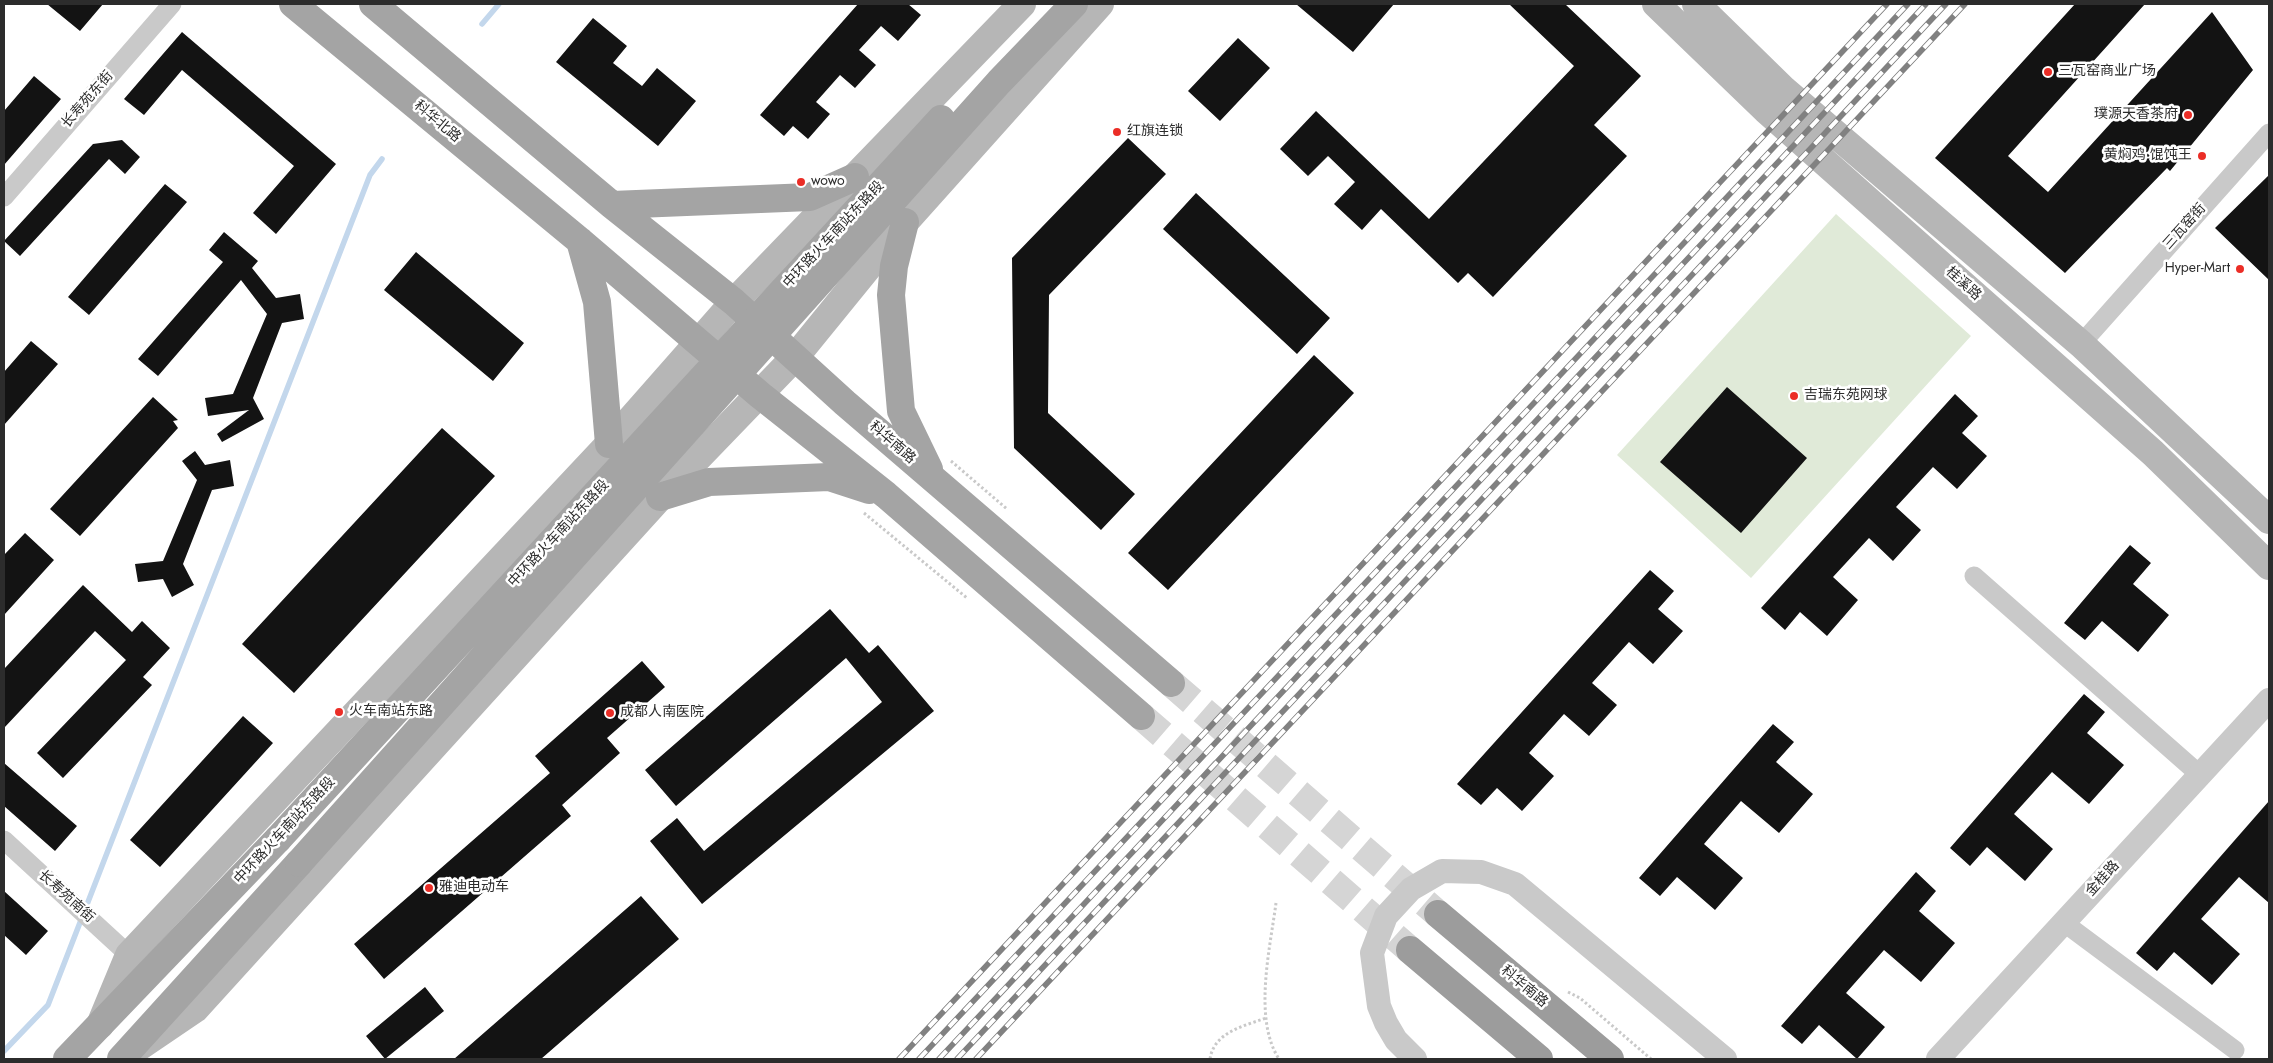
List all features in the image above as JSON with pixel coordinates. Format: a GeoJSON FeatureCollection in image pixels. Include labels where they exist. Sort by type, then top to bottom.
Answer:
{"type":"FeatureCollection","features":[{"type":"Feature","properties":{"kind":"highway","name":"科华南路"},"geometry":{"type":"LineString","coordinates":[[1438,914],[1610,1059]]}},
{"type":"Feature","properties":{"kind":"highway"},"geometry":{"type":"LineString","coordinates":[[1410,950],[1539,1059]]}},
{"type":"Feature","properties":{"kind":"main road","name":"科华北路"},"geometry":{"type":"LineString","coordinates":[[293,4],[580,241]]}},
{"type":"Feature","properties":{"kind":"main road"},"geometry":{"type":"LineString","coordinates":[[373,4],[612,204],[810,197],[854,177]]}},
{"type":"Feature","properties":{"kind":"main road"},"geometry":{"type":"LineString","coordinates":[[98,1029],[129,955],[609,444],[734,302],[1022,4]]}},
{"type":"Feature","properties":{"kind":"main road","name":"中环路火车南站东路段"},"geometry":{"type":"LineString","coordinates":[[67,1059],[98,1029],[278,839],[1048,4]]}},
{"type":"Feature","properties":{"kind":"main road","name":"中环路火车南站东路段"},"geometry":{"type":"LineString","coordinates":[[122,1058],[999,82],[1074,4]]}},
{"type":"Feature","properties":{"kind":"main road"},"geometry":{"type":"LineString","coordinates":[[122,1058],[194,1010],[660,497],[796,356],[905,222],[1100,4]]}},
{"type":"Feature","properties":{"kind":"main road","name":"桂溪路"},"geometry":{"type":"LineString","coordinates":[[1656,4],[1766,110],[2153,453],[2269,566]]}},
{"type":"Feature","properties":{"kind":"main road"},"geometry":{"type":"LineString","coordinates":[[1696,4],[1784,90],[2082,344],[2269,520]]}},
{"type":"Feature","properties":{"kind":"main road","name":"科华南路"},"geometry":{"type":"LineString","coordinates":[[612,204],[734,302],[934,480],[1171,683]]}},
{"type":"Feature","properties":{"kind":"main road"},"geometry":{"type":"LineString","coordinates":[[905,222],[894,266],[891,295],[902,412],[934,480]]}},
{"type":"Feature","properties":{"kind":"main road"},"geometry":{"type":"LineString","coordinates":[[580,241],[760,395],[886,495],[1140,716]]}},
{"type":"Feature","properties":{"kind":"main road"},"geometry":{"type":"LineString","coordinates":[[580,241],[597,302],[609,444]]}},
{"type":"Feature","properties":{"kind":"main road"},"geometry":{"type":"LineString","coordinates":[[660,497],[709,482],[829,477],[886,495]]}},
{"type":"Feature","properties":{"kind":"street","name":"长寿苑东街"},"geometry":{"type":"LineString","coordinates":[[4,197],[172,4]]}},
{"type":"Feature","properties":{"kind":"street","name":"三瓦窑街"},"geometry":{"type":"LineString","coordinates":[[2082,344],[2269,133]]}},
{"type":"Feature","properties":{"kind":"street"},"geometry":{"type":"LineString","coordinates":[[1974,576],[2199,774]]}},
{"type":"Feature","properties":{"kind":"street","name":"金桂路"},"geometry":{"type":"LineString","coordinates":[[1938,1059],[2269,700]]}},
{"type":"Feature","properties":{"kind":"street","name":"长寿苑南街"},"geometry":{"type":"LineString","coordinates":[[4,840],[129,955]]}},
{"type":"Feature","properties":{"kind":"street"},"geometry":{"type":"LineString","coordinates":[[1415,1059],[1396,1040],[1386,1024],[1379,1006],[1372,953],[1386,916],[1411,889],[1442,871],[1481,872],[1515,884],[1725,1059]]}},
{"type":"Feature","properties":{"kind":"street"},"geometry":{"type":"LineString","coordinates":[[2063,922],[2235,1050]]}},
{"type":"Feature","properties":{"kind":"path"},"geometry":{"type":"LineString","coordinates":[[1276,903],[1266,983],[1266,1018],[1274,1050],[1280,1059]]}},
{"type":"Feature","properties":{"kind":"path"},"geometry":{"type":"LineString","coordinates":[[1210,1059],[1212,1050],[1228,1032],[1266,1018]]}},
{"type":"Feature","properties":{"kind":"green space","name":"吉瑞东苑网球"},"geometry":{"type":"Polygon","coordinates":[[[1836,214],[1971,336],[1751,578],[1617,455],[1836,214]]]}},
{"type":"Feature","properties":{"kind":"building"},"geometry":{"type":"Polygon","coordinates":[[[47,4],[103,4],[80,31],[47,4]]]}},
{"type":"Feature","properties":{"kind":"building"},"geometry":{"type":"Polygon","coordinates":[[[858,4],[908,4],[921,15],[898,41],[881,26],[859,50],[876,65],[855,88],[840,75],[816,102],[830,114],[808,139],[793,126],[784,136],[760,115],[858,4]]]}},
{"type":"Feature","properties":{"kind":"building"},"geometry":{"type":"Polygon","coordinates":[[[1296,4],[1394,4],[1353,52],[1296,4]]]}},
{"type":"Feature","properties":{"kind":"building"},"geometry":{"type":"Polygon","coordinates":[[[1509,4],[1565,4],[1641,76],[1594,125],[1627,156],[1493,297],[1468,273],[1458,283],[1381,209],[1362,230],[1334,204],[1355,182],[1328,156],[1308,176],[1280,149],[1316,111],[1429,219],[1574,66],[1509,4]]]}},
{"type":"Feature","properties":{"kind":"building","name":"三瓦窑商业广场"},"geometry":{"type":"Polygon","coordinates":[[[2075,4],[2145,4],[2008,156],[2048,192],[2212,12],[2253,70],[2170,171],[2167,168],[2065,273],[1935,158],[2075,4]]]}},
{"type":"Feature","properties":{"kind":"building"},"geometry":{"type":"Polygon","coordinates":[[[593,18],[627,46],[613,63],[642,86],[657,68],[696,101],[658,146],[556,62],[593,18]]]}},
{"type":"Feature","properties":{"kind":"building"},"geometry":{"type":"Polygon","coordinates":[[[182,32],[336,164],[276,234],[253,213],[294,166],[182,70],[144,115],[124,99],[182,32]]]}},
{"type":"Feature","properties":{"kind":"building"},"geometry":{"type":"Polygon","coordinates":[[[1238,38],[1270,68],[1220,121],[1188,91],[1238,38]]]}},
{"type":"Feature","properties":{"kind":"building"},"geometry":{"type":"Polygon","coordinates":[[[34,76],[61,99],[4,165],[4,111],[34,76]]]}},
{"type":"Feature","properties":{"kind":"building"},"geometry":{"type":"Polygon","coordinates":[[[1128,138],[1166,174],[1049,295],[1048,413],[1135,494],[1101,530],[1014,448],[1012,258],[1128,138]]]}},
{"type":"Feature","properties":{"kind":"building"},"geometry":{"type":"Polygon","coordinates":[[[122,140],[140,157],[125,174],[109,159],[20,256],[4,241],[93,144],[122,140]]]}},
{"type":"Feature","properties":{"kind":"building"},"geometry":{"type":"Polygon","coordinates":[[[2269,175],[2269,280],[2215,228],[2269,175]]]}},
{"type":"Feature","properties":{"kind":"building"},"geometry":{"type":"Polygon","coordinates":[[[165,184],[187,202],[89,315],[68,297],[165,184]]]}},
{"type":"Feature","properties":{"kind":"building"},"geometry":{"type":"Polygon","coordinates":[[[1196,193],[1330,318],[1297,354],[1163,229],[1196,193]]]}},
{"type":"Feature","properties":{"kind":"building"},"geometry":{"type":"Polygon","coordinates":[[[224,232],[258,261],[252,268],[276,298],[300,294],[304,319],[282,323],[253,398],[264,419],[222,442],[217,434],[249,410],[208,416],[205,398],[233,394],[267,314],[241,280],[158,376],[138,359],[223,262],[209,250],[224,232]]]}},
{"type":"Feature","properties":{"kind":"building"},"geometry":{"type":"Polygon","coordinates":[[[416,252],[524,343],[493,381],[384,290],[416,252]]]}},
{"type":"Feature","properties":{"kind":"building"},"geometry":{"type":"Polygon","coordinates":[[[31,341],[58,364],[4,425],[4,372],[31,341]]]}},
{"type":"Feature","properties":{"kind":"building"},"geometry":{"type":"Polygon","coordinates":[[[1314,355],[1354,393],[1168,590],[1128,553],[1314,355]]]}},
{"type":"Feature","properties":{"kind":"building"},"geometry":{"type":"Polygon","coordinates":[[[1727,387],[1807,458],[1741,533],[1660,462],[1727,387]]]}},
{"type":"Feature","properties":{"kind":"building"},"geometry":{"type":"Polygon","coordinates":[[[1955,394],[1978,416],[1962,433],[1987,456],[1957,489],[1933,467],[1896,507],[1921,530],[1893,561],[1869,538],[1833,577],[1858,600],[1827,636],[1800,612],[1785,630],[1761,608],[1955,394]]]}},
{"type":"Feature","properties":{"kind":"building"},"geometry":{"type":"Polygon","coordinates":[[[153,397],[178,420],[173,421],[178,428],[80,536],[50,509],[153,397]]]}},
{"type":"Feature","properties":{"kind":"building"},"geometry":{"type":"Polygon","coordinates":[[[442,428],[495,476],[294,693],[242,644],[442,428]]]}},
{"type":"Feature","properties":{"kind":"building"},"geometry":{"type":"Polygon","coordinates":[[[195,451],[205,465],[230,460],[234,486],[212,490],[183,564],[194,585],[172,597],[163,579],[138,582],[135,564],[163,561],[197,480],[182,461],[195,451]]]}},
{"type":"Feature","properties":{"kind":"building"},"geometry":{"type":"Polygon","coordinates":[[[25,533],[54,560],[4,615],[4,555],[25,533]]]}},
{"type":"Feature","properties":{"kind":"building"},"geometry":{"type":"Polygon","coordinates":[[[2130,545],[2151,563],[2133,584],[2169,615],[2138,652],[2102,621],[2085,640],[2064,623],[2130,545]]]}},
{"type":"Feature","properties":{"kind":"building"},"geometry":{"type":"Polygon","coordinates":[[[1650,570],[1674,591],[1658,609],[1683,631],[1653,664],[1629,642],[1592,683],[1617,705],[1589,736],[1564,714],[1529,753],[1554,776],[1522,811],[1497,788],[1481,805],[1457,784],[1650,570]]]}},
{"type":"Feature","properties":{"kind":"building"},"geometry":{"type":"Polygon","coordinates":[[[83,585],[132,632],[142,621],[170,648],[143,677],[152,685],[63,778],[37,753],[126,660],[95,631],[4,728],[4,669],[83,585]]]}},
{"type":"Feature","properties":{"kind":"building"},"geometry":{"type":"Polygon","coordinates":[[[830,609],[869,653],[878,645],[934,711],[702,904],[650,841],[677,818],[704,851],[882,702],[846,658],[676,806],[645,770],[830,609]]]}},
{"type":"Feature","properties":{"kind":"building"},"geometry":{"type":"Polygon","coordinates":[[[642,661],[665,687],[607,738],[620,753],[562,805],[571,816],[384,979],[354,944],[550,773],[535,756],[642,661]]]}},
{"type":"Feature","properties":{"kind":"building"},"geometry":{"type":"Polygon","coordinates":[[[2084,694],[2105,712],[2087,733],[2124,765],[2089,804],[2052,772],[2014,814],[2053,849],[2025,881],[1987,847],[1970,866],[1950,848],[2084,694]]]}},
{"type":"Feature","properties":{"kind":"building"},"geometry":{"type":"Polygon","coordinates":[[[243,716],[273,743],[160,867],[130,840],[243,716]]]}},
{"type":"Feature","properties":{"kind":"building"},"geometry":{"type":"Polygon","coordinates":[[[1773,724],[1794,742],[1776,762],[1813,794],[1779,833],[1741,801],[1704,844],[1743,878],[1715,910],[1677,877],[1660,896],[1639,878],[1773,724]]]}},
{"type":"Feature","properties":{"kind":"building"},"geometry":{"type":"Polygon","coordinates":[[[4,763],[77,826],[55,851],[4,806],[4,763]]]}},
{"type":"Feature","properties":{"kind":"building"},"geometry":{"type":"Polygon","coordinates":[[[2269,801],[2269,903],[2239,877],[2201,919],[2240,954],[2212,985],[2174,952],[2157,971],[2136,953],[2269,801]]]}},
{"type":"Feature","properties":{"kind":"building"},"geometry":{"type":"Polygon","coordinates":[[[1916,872],[1936,891],[1919,911],[1955,943],[1921,982],[1884,950],[1846,993],[1885,1027],[1857,1059],[1819,1025],[1802,1044],[1781,1026],[1916,872]]]}},
{"type":"Feature","properties":{"kind":"building"},"geometry":{"type":"Polygon","coordinates":[[[4,891],[48,931],[26,955],[4,935],[4,891]]]}},
{"type":"Feature","properties":{"kind":"building"},"geometry":{"type":"Polygon","coordinates":[[[641,896],[679,939],[541,1059],[454,1059],[641,896]]]}},
{"type":"Feature","properties":{"kind":"building"},"geometry":{"type":"Polygon","coordinates":[[[425,987],[444,1011],[385,1059],[366,1036],[425,987]]]}},
{"type":"Feature","properties":{"kind":"waterway"},"geometry":{"type":"LineString","coordinates":[[482,24],[499,4]]}},
{"type":"Feature","properties":{"kind":"waterway"},"geometry":{"type":"LineString","coordinates":[[4,1051],[48,1005],[370,175],[382,159]]}},
{"type":"Feature","properties":{"kind":"tunnel"},"geometry":{"type":"LineString","coordinates":[[1171,683],[1438,914]]}},
{"type":"Feature","properties":{"kind":"tunnel"},"geometry":{"type":"LineString","coordinates":[[1141,716],[1410,950]]}},
{"type":"Feature","properties":{"kind":"railway"},"geometry":{"type":"LineString","coordinates":[[899,1059],[1887,4]]}},
{"type":"Feature","properties":{"kind":"railway"},"geometry":{"type":"LineString","coordinates":[[919,1059],[1908,4]]}},
{"type":"Feature","properties":{"kind":"railway"},"geometry":{"type":"LineString","coordinates":[[939,1059],[1926,4]]}},
{"type":"Feature","properties":{"kind":"railway"},"geometry":{"type":"LineString","coordinates":[[957,1059],[1946,4]]}},
{"type":"Feature","properties":{"kind":"railway"},"geometry":{"type":"LineString","coordinates":[[976,1059],[1965,4]]}},
{"type":"Feature","properties":{"kind":"place","name":"三瓦窑商业广场"},"geometry":{"type":"Point","coordinates":[2048,72]}},
{"type":"Feature","properties":{"kind":"place","name":"璞源天香茶府"},"geometry":{"type":"Point","coordinates":[2188,115]}},
{"type":"Feature","properties":{"kind":"place","name":"红旗连锁"},"geometry":{"type":"Point","coordinates":[1117,132]}},
{"type":"Feature","properties":{"kind":"place","name":"黄焖鸡·馄饨王"},"geometry":{"type":"Point","coordinates":[2202,156]}},
{"type":"Feature","properties":{"kind":"place","name":"wowo"},"geometry":{"type":"Point","coordinates":[801,182]}},
{"type":"Feature","properties":{"kind":"place","name":"Hyper-Mart"},"geometry":{"type":"Point","coordinates":[2240,269]}},
{"type":"Feature","properties":{"kind":"place","name":"吉瑞东苑网球"},"geometry":{"type":"Point","coordinates":[1794,396]}},
{"type":"Feature","properties":{"kind":"place","name":"火车南站东路"},"geometry":{"type":"Point","coordinates":[339,712]}},
{"type":"Feature","properties":{"kind":"place","name":"成都人南医院"},"geometry":{"type":"Point","coordinates":[610,713]}},
{"type":"Feature","properties":{"kind":"place","name":"雅迪电动车"},"geometry":{"type":"Point","coordinates":[429,888]}}]}
